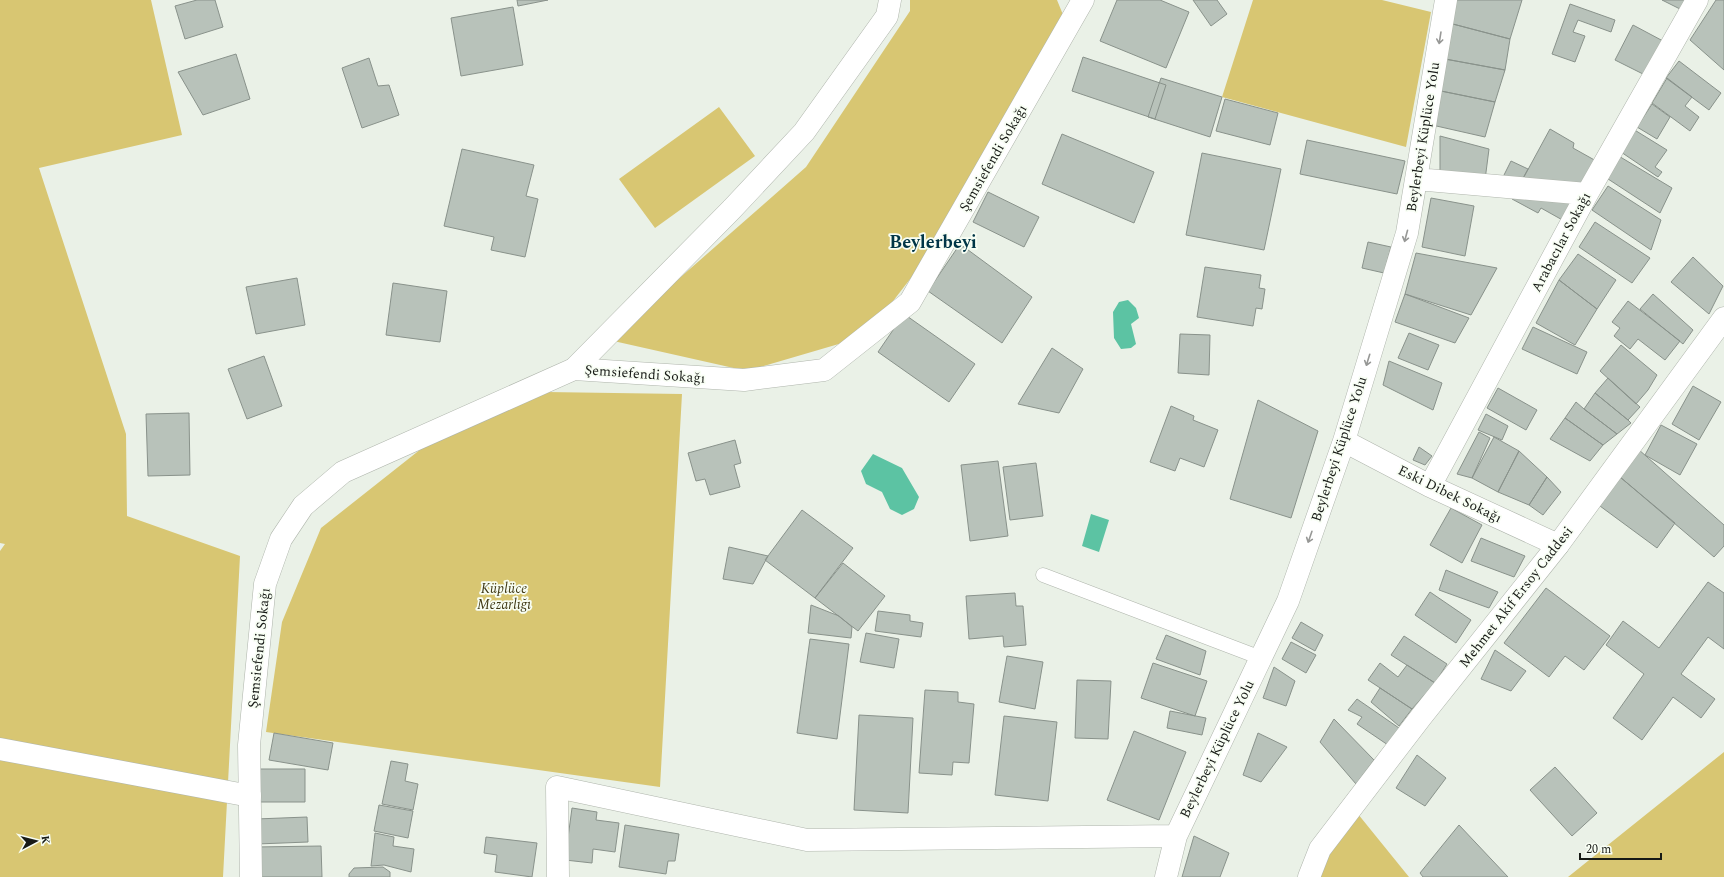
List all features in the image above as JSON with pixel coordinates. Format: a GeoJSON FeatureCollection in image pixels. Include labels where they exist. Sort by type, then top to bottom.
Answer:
{"type":"FeatureCollection","features":[{"type":"Feature","properties":{"kind":"street"},"geometry":{"type":"LineString","coordinates":[[574,369],[732,209],[804,132],[886,16],[890,0]]}},
{"type":"Feature","properties":{"kind":"street","name":"Şemsiefendi Sokağı"},"geometry":{"type":"LineString","coordinates":[[251,877],[249,745],[265,584],[281,539],[303,506],[343,472],[574,369],[744,380],[824,370],[910,302],[1083,0]]}},
{"type":"Feature","properties":{"kind":"street","name":"Beylerbeyi Küplüce Yolu"},"geometry":{"type":"LineString","coordinates":[[1166,877],[1176,836],[1288,601],[1344,441],[1408,232],[1446,0]]}},
{"type":"Feature","properties":{"kind":"street","name":"Arabacılar Sokağı"},"geometry":{"type":"LineString","coordinates":[[1430,486],[1587,194],[1696,0]]}},
{"type":"Feature","properties":{"kind":"street"},"geometry":{"type":"LineString","coordinates":[[1416,179],[1587,194]]}},
{"type":"Feature","properties":{"kind":"street","name":"Mehmet Akif Ersoy Caddesi"},"geometry":{"type":"LineString","coordinates":[[1309,877],[1320,849],[1421,717],[1558,545],[1724,318]]}},
{"type":"Feature","properties":{"kind":"street","name":"Eski Dibek Sokağı"},"geometry":{"type":"LineString","coordinates":[[1344,441],[1430,486],[1558,545]]}},
{"type":"Feature","properties":{"kind":"street"},"geometry":{"type":"LineString","coordinates":[[0,749],[250,796]]}},
{"type":"Feature","properties":{"kind":"street"},"geometry":{"type":"LineString","coordinates":[[558,877],[556,787],[807,840],[1176,836]]}},
{"type":"Feature","properties":{"kind":"lane"},"geometry":{"type":"LineString","coordinates":[[1043,575],[1261,658]]}},
{"type":"Feature","properties":{"kind":"green space"},"geometry":{"type":"Polygon","coordinates":[[[0,0],[151,0],[182,135],[39,168],[126,434],[127,516],[240,556],[223,877],[0,877],[0,551],[5,544],[0,543],[0,0]]]}},
{"type":"Feature","properties":{"kind":"green space"},"geometry":{"type":"Polygon","coordinates":[[[910,0],[1057,0],[1068,27],[931,252],[866,336],[747,371],[609,340],[806,167],[910,11],[910,0]]]}},
{"type":"Feature","properties":{"kind":"green space"},"geometry":{"type":"Polygon","coordinates":[[[1253,0],[1382,0],[1431,12],[1406,147],[1222,97],[1253,0]]]}},
{"type":"Feature","properties":{"kind":"green space"},"geometry":{"type":"Polygon","coordinates":[[[719,107],[755,156],[655,228],[619,179],[719,107]]]}},
{"type":"Feature","properties":{"kind":"green space","name":"Küplüce Mezarlığı"},"geometry":{"type":"Polygon","coordinates":[[[546,392],[682,394],[660,787],[266,732],[282,622],[321,528],[426,445],[546,392]]]}},
{"type":"Feature","properties":{"kind":"green space"},"geometry":{"type":"Polygon","coordinates":[[[1724,752],[1724,877],[1568,877],[1724,752]]]}},
{"type":"Feature","properties":{"kind":"green space"},"geometry":{"type":"Polygon","coordinates":[[[1345,798],[1409,877],[1314,877],[1345,798]]]}},
{"type":"Feature","properties":{"kind":"shaded area"},"geometry":{"type":"Polygon","coordinates":[[[1128,300],[1136,308],[1139,318],[1131,324],[1136,344],[1131,348],[1121,349],[1114,338],[1113,312],[1119,302],[1128,300]]]}},
{"type":"Feature","properties":{"kind":"shaded area"},"geometry":{"type":"Polygon","coordinates":[[[873,454],[902,468],[919,497],[914,509],[902,515],[890,509],[882,492],[866,484],[861,471],[873,454]]]}},
{"type":"Feature","properties":{"kind":"shaded area"},"geometry":{"type":"Polygon","coordinates":[[[1091,514],[1109,520],[1099,552],[1082,546],[1091,514]]]}},
{"type":"Feature","properties":{"kind":"building"},"geometry":{"type":"Polygon","coordinates":[[[197,0],[215,0],[223,27],[185,39],[175,6],[197,0]]]}},
{"type":"Feature","properties":{"kind":"building"},"geometry":{"type":"Polygon","coordinates":[[[517,0],[548,0],[518,6],[517,0]]]}},
{"type":"Feature","properties":{"kind":"building"},"geometry":{"type":"Polygon","coordinates":[[[1117,0],[1160,0],[1189,12],[1166,68],[1100,41],[1117,0]]]}},
{"type":"Feature","properties":{"kind":"building"},"geometry":{"type":"Polygon","coordinates":[[[1193,0],[1217,0],[1227,14],[1211,26],[1193,0]]]}},
{"type":"Feature","properties":{"kind":"building"},"geometry":{"type":"Polygon","coordinates":[[[1454,0],[1522,0],[1510,39],[1449,23],[1454,0]]]}},
{"type":"Feature","properties":{"kind":"building"},"geometry":{"type":"Polygon","coordinates":[[[1662,0],[1687,0],[1682,10],[1662,0]]]}},
{"type":"Feature","properties":{"kind":"building"},"geometry":{"type":"Polygon","coordinates":[[[1716,0],[1724,0],[1724,70],[1690,40],[1716,0]]]}},
{"type":"Feature","properties":{"kind":"building"},"geometry":{"type":"Polygon","coordinates":[[[1570,4],[1615,20],[1611,32],[1578,20],[1573,32],[1585,36],[1575,62],[1552,54],[1570,4]]]}},
{"type":"Feature","properties":{"kind":"building"},"geometry":{"type":"Polygon","coordinates":[[[513,7],[523,65],[461,76],[451,18],[513,7]]]}},
{"type":"Feature","properties":{"kind":"building"},"geometry":{"type":"Polygon","coordinates":[[[1449,23],[1510,39],[1505,70],[1445,59],[1449,23]]]}},
{"type":"Feature","properties":{"kind":"building"},"geometry":{"type":"Polygon","coordinates":[[[1633,25],[1663,41],[1645,75],[1615,60],[1633,25]]]}},
{"type":"Feature","properties":{"kind":"building"},"geometry":{"type":"Polygon","coordinates":[[[236,54],[250,99],[203,115],[178,72],[236,54]]]}},
{"type":"Feature","properties":{"kind":"building"},"geometry":{"type":"Polygon","coordinates":[[[1083,57],[1166,85],[1155,119],[1072,91],[1083,57]]]}},
{"type":"Feature","properties":{"kind":"building"},"geometry":{"type":"Polygon","coordinates":[[[369,58],[378,86],[389,85],[399,115],[362,128],[342,68],[369,58]]]}},
{"type":"Feature","properties":{"kind":"building"},"geometry":{"type":"Polygon","coordinates":[[[1445,59],[1505,70],[1495,102],[1441,91],[1445,59]]]}},
{"type":"Feature","properties":{"kind":"building"},"geometry":{"type":"Polygon","coordinates":[[[1679,61],[1721,93],[1709,110],[1666,78],[1679,61]]]}},
{"type":"Feature","properties":{"kind":"building"},"geometry":{"type":"Polygon","coordinates":[[[1161,78],[1222,97],[1210,137],[1148,117],[1161,78]]]}},
{"type":"Feature","properties":{"kind":"building"},"geometry":{"type":"Polygon","coordinates":[[[1667,78],[1692,97],[1685,106],[1699,117],[1690,131],[1652,103],[1667,78]]]}},
{"type":"Feature","properties":{"kind":"building"},"geometry":{"type":"Polygon","coordinates":[[[1441,91],[1495,102],[1485,137],[1432,125],[1441,91]]]}},
{"type":"Feature","properties":{"kind":"building"},"geometry":{"type":"Polygon","coordinates":[[[1225,99],[1278,113],[1270,145],[1216,131],[1225,99]]]}},
{"type":"Feature","properties":{"kind":"building"},"geometry":{"type":"Polygon","coordinates":[[[1652,104],[1670,117],[1657,139],[1637,127],[1652,104]]]}},
{"type":"Feature","properties":{"kind":"building"},"geometry":{"type":"Polygon","coordinates":[[[1550,129],[1574,143],[1573,148],[1598,162],[1566,222],[1541,208],[1538,213],[1512,199],[1550,129]]]}},
{"type":"Feature","properties":{"kind":"building"},"geometry":{"type":"Polygon","coordinates":[[[1633,129],[1667,150],[1655,167],[1662,172],[1658,177],[1618,150],[1633,129]]]}},
{"type":"Feature","properties":{"kind":"building"},"geometry":{"type":"Polygon","coordinates":[[[1062,134],[1154,172],[1134,223],[1042,184],[1062,134]]]}},
{"type":"Feature","properties":{"kind":"building"},"geometry":{"type":"Polygon","coordinates":[[[1440,136],[1489,149],[1485,180],[1440,174],[1440,136]]]}},
{"type":"Feature","properties":{"kind":"building"},"geometry":{"type":"Polygon","coordinates":[[[1307,140],[1405,161],[1397,194],[1300,174],[1307,140]]]}},
{"type":"Feature","properties":{"kind":"building"},"geometry":{"type":"Polygon","coordinates":[[[462,149],[534,165],[526,196],[538,199],[525,257],[491,250],[494,237],[444,226],[462,149]]]}},
{"type":"Feature","properties":{"kind":"building"},"geometry":{"type":"Polygon","coordinates":[[[1202,153],[1281,169],[1264,250],[1186,235],[1202,153]]]}},
{"type":"Feature","properties":{"kind":"building"},"geometry":{"type":"Polygon","coordinates":[[[1617,155],[1672,188],[1660,213],[1605,177],[1617,155]]]}},
{"type":"Feature","properties":{"kind":"building"},"geometry":{"type":"Polygon","coordinates":[[[1511,161],[1528,169],[1512,198],[1496,191],[1511,161]]]}},
{"type":"Feature","properties":{"kind":"building"},"geometry":{"type":"Polygon","coordinates":[[[1608,186],[1661,220],[1651,250],[1592,210],[1608,186]]]}},
{"type":"Feature","properties":{"kind":"building"},"geometry":{"type":"Polygon","coordinates":[[[988,192],[1039,217],[1024,247],[973,222],[988,192]]]}},
{"type":"Feature","properties":{"kind":"building"},"geometry":{"type":"Polygon","coordinates":[[[1431,198],[1474,206],[1465,256],[1422,247],[1431,198]]]}},
{"type":"Feature","properties":{"kind":"building"},"geometry":{"type":"Polygon","coordinates":[[[1595,222],[1650,258],[1632,283],[1579,247],[1595,222]]]}},
{"type":"Feature","properties":{"kind":"building"},"geometry":{"type":"Polygon","coordinates":[[[1368,242],[1391,247],[1384,273],[1362,268],[1368,242]]]}},
{"type":"Feature","properties":{"kind":"building"},"geometry":{"type":"Polygon","coordinates":[[[960,244],[1032,297],[1002,343],[928,291],[960,244]]]}},
{"type":"Feature","properties":{"kind":"building"},"geometry":{"type":"Polygon","coordinates":[[[1416,253],[1497,268],[1471,315],[1405,294],[1416,253]]]}},
{"type":"Feature","properties":{"kind":"building"},"geometry":{"type":"Polygon","coordinates":[[[1578,254],[1616,280],[1597,309],[1559,280],[1578,254]]]}},
{"type":"Feature","properties":{"kind":"building"},"geometry":{"type":"Polygon","coordinates":[[[1693,257],[1723,286],[1709,314],[1671,282],[1693,257]]]}},
{"type":"Feature","properties":{"kind":"building"},"geometry":{"type":"Polygon","coordinates":[[[1205,267],[1261,275],[1259,288],[1265,289],[1262,309],[1256,308],[1253,326],[1197,317],[1205,267]]]}},
{"type":"Feature","properties":{"kind":"building"},"geometry":{"type":"Polygon","coordinates":[[[297,278],[305,325],[256,334],[246,287],[297,278]]]}},
{"type":"Feature","properties":{"kind":"building"},"geometry":{"type":"Polygon","coordinates":[[[1559,280],[1597,309],[1575,345],[1536,323],[1559,280]]]}},
{"type":"Feature","properties":{"kind":"building"},"geometry":{"type":"Polygon","coordinates":[[[393,283],[447,291],[440,342],[386,335],[393,283]]]}},
{"type":"Feature","properties":{"kind":"building"},"geometry":{"type":"Polygon","coordinates":[[[1405,294],[1469,318],[1455,343],[1395,322],[1405,294]]]}},
{"type":"Feature","properties":{"kind":"building"},"geometry":{"type":"Polygon","coordinates":[[[1653,294],[1693,330],[1683,344],[1640,309],[1653,294]]]}},
{"type":"Feature","properties":{"kind":"building"},"geometry":{"type":"Polygon","coordinates":[[[1628,301],[1680,341],[1665,360],[1638,339],[1630,349],[1614,336],[1620,328],[1612,322],[1628,301]]]}},
{"type":"Feature","properties":{"kind":"building"},"geometry":{"type":"Polygon","coordinates":[[[904,314],[975,364],[949,402],[878,352],[904,314]]]}},
{"type":"Feature","properties":{"kind":"building"},"geometry":{"type":"Polygon","coordinates":[[[1533,327],[1587,352],[1577,374],[1522,349],[1533,327]]]}},
{"type":"Feature","properties":{"kind":"building"},"geometry":{"type":"Polygon","coordinates":[[[1409,333],[1439,345],[1428,370],[1398,358],[1409,333]]]}},
{"type":"Feature","properties":{"kind":"building"},"geometry":{"type":"Polygon","coordinates":[[[1180,334],[1210,335],[1209,375],[1178,373],[1180,334]]]}},
{"type":"Feature","properties":{"kind":"building"},"geometry":{"type":"Polygon","coordinates":[[[1621,345],[1657,375],[1648,390],[1636,404],[1600,371],[1621,345]]]}},
{"type":"Feature","properties":{"kind":"building"},"geometry":{"type":"Polygon","coordinates":[[[1052,348],[1083,369],[1059,413],[1018,404],[1052,348]]]}},
{"type":"Feature","properties":{"kind":"building"},"geometry":{"type":"Polygon","coordinates":[[[264,356],[282,406],[247,419],[228,369],[264,356]]]}},
{"type":"Feature","properties":{"kind":"building"},"geometry":{"type":"Polygon","coordinates":[[[1389,361],[1442,383],[1433,410],[1383,385],[1389,361]]]}},
{"type":"Feature","properties":{"kind":"building"},"geometry":{"type":"Polygon","coordinates":[[[1608,378],[1640,407],[1628,420],[1595,393],[1608,378]]]}},
{"type":"Feature","properties":{"kind":"building"},"geometry":{"type":"Polygon","coordinates":[[[1693,386],[1721,402],[1699,440],[1672,424],[1693,386]]]}},
{"type":"Feature","properties":{"kind":"building"},"geometry":{"type":"Polygon","coordinates":[[[1498,388],[1537,410],[1526,430],[1487,408],[1498,388]]]}},
{"type":"Feature","properties":{"kind":"building"},"geometry":{"type":"Polygon","coordinates":[[[1595,393],[1631,423],[1617,434],[1584,409],[1595,393]]]}},
{"type":"Feature","properties":{"kind":"building"},"geometry":{"type":"Polygon","coordinates":[[[1258,400],[1318,431],[1291,518],[1230,499],[1258,400]]]}},
{"type":"Feature","properties":{"kind":"building"},"geometry":{"type":"Polygon","coordinates":[[[1576,402],[1617,434],[1603,445],[1565,418],[1576,402]]]}},
{"type":"Feature","properties":{"kind":"building"},"geometry":{"type":"Polygon","coordinates":[[[1171,406],[1194,416],[1193,420],[1218,430],[1204,467],[1180,458],[1175,471],[1150,462],[1171,406]]]}},
{"type":"Feature","properties":{"kind":"building"},"geometry":{"type":"Polygon","coordinates":[[[189,413],[190,475],[148,476],[146,414],[189,413]]]}},
{"type":"Feature","properties":{"kind":"building"},"geometry":{"type":"Polygon","coordinates":[[[1486,414],[1508,426],[1502,440],[1478,430],[1486,414]]]}},
{"type":"Feature","properties":{"kind":"building"},"geometry":{"type":"Polygon","coordinates":[[[1565,418],[1603,445],[1590,461],[1550,439],[1565,418]]]}},
{"type":"Feature","properties":{"kind":"building"},"geometry":{"type":"Polygon","coordinates":[[[1661,425],[1697,444],[1680,475],[1645,455],[1661,425]]]}},
{"type":"Feature","properties":{"kind":"building"},"geometry":{"type":"Polygon","coordinates":[[[1479,432],[1490,438],[1472,478],[1457,474],[1479,432]]]}},
{"type":"Feature","properties":{"kind":"building"},"geometry":{"type":"Polygon","coordinates":[[[1494,437],[1519,451],[1498,492],[1472,478],[1494,437]]]}},
{"type":"Feature","properties":{"kind":"building"},"geometry":{"type":"Polygon","coordinates":[[[735,440],[741,463],[734,465],[740,487],[710,495],[705,479],[696,481],[688,453],[735,440]]]}},
{"type":"Feature","properties":{"kind":"building"},"geometry":{"type":"Polygon","coordinates":[[[1419,447],[1432,456],[1425,465],[1413,460],[1419,447]]]}},
{"type":"Feature","properties":{"kind":"building"},"geometry":{"type":"Polygon","coordinates":[[[1638,449],[1724,525],[1724,546],[1714,557],[1620,477],[1638,449]]]}},
{"type":"Feature","properties":{"kind":"building"},"geometry":{"type":"Polygon","coordinates":[[[1519,451],[1547,477],[1529,505],[1498,492],[1519,451]]]}},
{"type":"Feature","properties":{"kind":"building"},"geometry":{"type":"Polygon","coordinates":[[[998,461],[1008,536],[970,541],[961,465],[998,461]]]}},
{"type":"Feature","properties":{"kind":"building"},"geometry":{"type":"Polygon","coordinates":[[[1036,463],[1043,516],[1010,520],[1003,467],[1036,463]]]}},
{"type":"Feature","properties":{"kind":"building"},"geometry":{"type":"Polygon","coordinates":[[[1547,477],[1561,492],[1543,515],[1529,505],[1547,477]]]}},
{"type":"Feature","properties":{"kind":"building"},"geometry":{"type":"Polygon","coordinates":[[[1620,477],[1675,523],[1657,548],[1600,506],[1620,477]]]}},
{"type":"Feature","properties":{"kind":"building"},"geometry":{"type":"Polygon","coordinates":[[[1451,508],[1482,525],[1462,563],[1430,545],[1451,508]]]}},
{"type":"Feature","properties":{"kind":"building"},"geometry":{"type":"Polygon","coordinates":[[[802,510],[853,548],[815,598],[765,560],[802,510]]]}},
{"type":"Feature","properties":{"kind":"building"},"geometry":{"type":"Polygon","coordinates":[[[1481,538],[1525,556],[1514,577],[1471,561],[1481,538]]]}},
{"type":"Feature","properties":{"kind":"building"},"geometry":{"type":"Polygon","coordinates":[[[729,547],[768,556],[753,584],[723,579],[729,547]]]}},
{"type":"Feature","properties":{"kind":"building"},"geometry":{"type":"Polygon","coordinates":[[[843,563],[885,596],[858,631],[815,598],[843,563]]]}},
{"type":"Feature","properties":{"kind":"building"},"geometry":{"type":"Polygon","coordinates":[[[1446,570],[1498,592],[1489,608],[1439,590],[1446,570]]]}},
{"type":"Feature","properties":{"kind":"building"},"geometry":{"type":"Polygon","coordinates":[[[1708,582],[1724,593],[1724,649],[1708,637],[1681,674],[1715,699],[1701,718],[1673,697],[1642,740],[1613,718],[1644,674],[1606,645],[1623,621],[1659,648],[1708,582]]]}},
{"type":"Feature","properties":{"kind":"building"},"geometry":{"type":"Polygon","coordinates":[[[1546,588],[1610,636],[1584,670],[1565,656],[1549,677],[1504,643],[1546,588]]]}},
{"type":"Feature","properties":{"kind":"building"},"geometry":{"type":"Polygon","coordinates":[[[1430,592],[1471,620],[1456,643],[1415,615],[1430,592]]]}},
{"type":"Feature","properties":{"kind":"building"},"geometry":{"type":"Polygon","coordinates":[[[1015,593],[1016,606],[1023,606],[1026,645],[1004,647],[1003,636],[969,639],[966,596],[1015,593]]]}},
{"type":"Feature","properties":{"kind":"building"},"geometry":{"type":"Polygon","coordinates":[[[811,605],[839,616],[852,627],[851,638],[808,633],[811,605]]]}},
{"type":"Feature","properties":{"kind":"building"},"geometry":{"type":"Polygon","coordinates":[[[878,611],[910,615],[910,621],[923,623],[921,637],[875,631],[878,611]]]}},
{"type":"Feature","properties":{"kind":"building"},"geometry":{"type":"Polygon","coordinates":[[[1301,622],[1323,635],[1315,651],[1292,638],[1301,622]]]}},
{"type":"Feature","properties":{"kind":"building"},"geometry":{"type":"Polygon","coordinates":[[[866,633],[899,639],[894,668],[860,662],[866,633]]]}},
{"type":"Feature","properties":{"kind":"building"},"geometry":{"type":"Polygon","coordinates":[[[1166,635],[1206,651],[1200,675],[1156,659],[1166,635]]]}},
{"type":"Feature","properties":{"kind":"building"},"geometry":{"type":"Polygon","coordinates":[[[1404,636],[1447,664],[1435,683],[1391,655],[1404,636]]]}},
{"type":"Feature","properties":{"kind":"building"},"geometry":{"type":"Polygon","coordinates":[[[810,639],[849,644],[837,739],[797,733],[810,639]]]}},
{"type":"Feature","properties":{"kind":"building"},"geometry":{"type":"Polygon","coordinates":[[[1291,642],[1316,655],[1306,673],[1282,659],[1291,642]]]}},
{"type":"Feature","properties":{"kind":"building"},"geometry":{"type":"Polygon","coordinates":[[[1495,650],[1526,671],[1511,691],[1481,679],[1495,650]]]}},
{"type":"Feature","properties":{"kind":"building"},"geometry":{"type":"Polygon","coordinates":[[[1007,656],[1043,662],[1035,709],[999,702],[1007,656]]]}},
{"type":"Feature","properties":{"kind":"building"},"geometry":{"type":"Polygon","coordinates":[[[1153,663],[1207,681],[1195,716],[1141,698],[1153,663]]]}},
{"type":"Feature","properties":{"kind":"building"},"geometry":{"type":"Polygon","coordinates":[[[1380,663],[1398,677],[1407,665],[1435,683],[1412,709],[1368,680],[1380,663]]]}},
{"type":"Feature","properties":{"kind":"building"},"geometry":{"type":"Polygon","coordinates":[[[1274,667],[1295,681],[1286,706],[1263,698],[1274,667]]]}},
{"type":"Feature","properties":{"kind":"building"},"geometry":{"type":"Polygon","coordinates":[[[1077,680],[1111,681],[1108,739],[1075,738],[1077,680]]]}},
{"type":"Feature","properties":{"kind":"building"},"geometry":{"type":"Polygon","coordinates":[[[1380,688],[1412,709],[1399,726],[1371,702],[1380,688]]]}},
{"type":"Feature","properties":{"kind":"building"},"geometry":{"type":"Polygon","coordinates":[[[925,690],[958,692],[958,702],[974,704],[969,763],[953,762],[952,775],[919,773],[925,690]]]}},
{"type":"Feature","properties":{"kind":"building"},"geometry":{"type":"Polygon","coordinates":[[[1357,699],[1399,728],[1388,745],[1357,724],[1362,717],[1348,710],[1357,699]]]}},
{"type":"Feature","properties":{"kind":"building"},"geometry":{"type":"Polygon","coordinates":[[[1170,711],[1206,718],[1202,735],[1167,728],[1170,711]]]}},
{"type":"Feature","properties":{"kind":"building"},"geometry":{"type":"Polygon","coordinates":[[[859,715],[913,718],[908,813],[854,810],[859,715]]]}},
{"type":"Feature","properties":{"kind":"building"},"geometry":{"type":"Polygon","coordinates":[[[1004,716],[1057,722],[1048,801],[995,795],[1004,716]]]}},
{"type":"Feature","properties":{"kind":"building"},"geometry":{"type":"Polygon","coordinates":[[[1334,719],[1374,760],[1356,784],[1320,742],[1334,719]]]}},
{"type":"Feature","properties":{"kind":"building"},"geometry":{"type":"Polygon","coordinates":[[[1134,731],[1186,752],[1159,820],[1107,800],[1134,731]]]}},
{"type":"Feature","properties":{"kind":"building"},"geometry":{"type":"Polygon","coordinates":[[[274,733],[333,743],[328,770],[269,760],[274,733]]]}},
{"type":"Feature","properties":{"kind":"building"},"geometry":{"type":"Polygon","coordinates":[[[1258,733],[1287,747],[1261,782],[1243,775],[1258,733]]]}},
{"type":"Feature","properties":{"kind":"building"},"geometry":{"type":"Polygon","coordinates":[[[1417,755],[1446,778],[1425,806],[1396,788],[1417,755]]]}},
{"type":"Feature","properties":{"kind":"building"},"geometry":{"type":"Polygon","coordinates":[[[391,761],[408,764],[405,781],[418,784],[413,810],[382,804],[391,761]]]}},
{"type":"Feature","properties":{"kind":"building"},"geometry":{"type":"Polygon","coordinates":[[[1555,767],[1597,813],[1572,836],[1530,790],[1555,767]]]}},
{"type":"Feature","properties":{"kind":"building"},"geometry":{"type":"Polygon","coordinates":[[[255,769],[305,769],[305,802],[255,802],[255,769]]]}},
{"type":"Feature","properties":{"kind":"building"},"geometry":{"type":"Polygon","coordinates":[[[379,805],[413,811],[408,838],[374,831],[379,805]]]}},
{"type":"Feature","properties":{"kind":"building"},"geometry":{"type":"Polygon","coordinates":[[[572,808],[597,812],[596,820],[619,823],[615,852],[593,849],[592,863],[565,860],[572,808]]]}},
{"type":"Feature","properties":{"kind":"building"},"geometry":{"type":"Polygon","coordinates":[[[307,817],[308,842],[257,844],[256,819],[307,817]]]}},
{"type":"Feature","properties":{"kind":"building"},"geometry":{"type":"Polygon","coordinates":[[[625,825],[679,834],[675,861],[668,861],[666,874],[619,867],[625,825]]]}},
{"type":"Feature","properties":{"kind":"building"},"geometry":{"type":"Polygon","coordinates":[[[1459,825],[1508,877],[1423,877],[1420,873],[1459,825]]]}},
{"type":"Feature","properties":{"kind":"building"},"geometry":{"type":"Polygon","coordinates":[[[375,833],[394,837],[393,846],[414,849],[411,872],[384,865],[371,866],[375,833]]]}},
{"type":"Feature","properties":{"kind":"building"},"geometry":{"type":"Polygon","coordinates":[[[1194,836],[1229,853],[1220,877],[1182,877],[1194,836]]]}},
{"type":"Feature","properties":{"kind":"building"},"geometry":{"type":"Polygon","coordinates":[[[486,837],[537,843],[532,877],[495,872],[497,855],[484,853],[486,837]]]}},
{"type":"Feature","properties":{"kind":"building"},"geometry":{"type":"Polygon","coordinates":[[[321,846],[322,877],[255,877],[255,847],[321,846]]]}},
{"type":"Feature","properties":{"kind":"building"},"geometry":{"type":"Polygon","coordinates":[[[383,867],[390,872],[390,877],[349,877],[349,874],[354,868],[383,867]]]}},
{"type":"Feature","properties":{"kind":"district","name":"Beylerbeyi"},"geometry":{"type":"Point","coordinates":[933,242]}}]}
